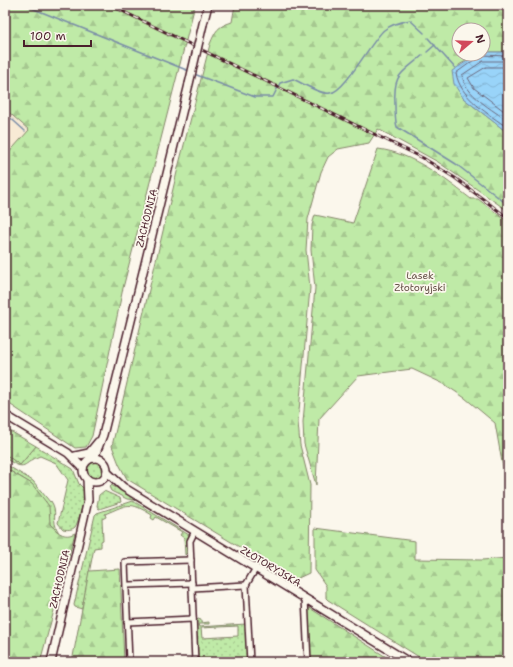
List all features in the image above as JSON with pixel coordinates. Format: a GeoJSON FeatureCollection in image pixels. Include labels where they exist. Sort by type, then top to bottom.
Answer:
{"type":"FeatureCollection","features":[{"type":"Feature","properties":{"kind":"main road","name":"ZACHODNIA"},"geometry":{"type":"LineString","coordinates":[[103,461],[101,453],[103,435],[208,5]]}},
{"type":"Feature","properties":{"kind":"main road"},"geometry":{"type":"LineString","coordinates":[[5,415],[71,455],[83,468]]}},
{"type":"Feature","properties":{"kind":"main road","name":"ZACHODNIA"},"geometry":{"type":"LineString","coordinates":[[91,459],[103,435]]}},
{"type":"Feature","properties":{"kind":"main road"},"geometry":{"type":"LineString","coordinates":[[71,455],[89,453],[103,435]]}},
{"type":"Feature","properties":{"kind":"main road"},"geometry":{"type":"LineString","coordinates":[[71,455],[103,461],[106,465],[107,472],[99,481],[87,479],[83,474],[83,468],[91,459]]}},
{"type":"Feature","properties":{"kind":"main road","name":"ZŁOTORYJSKA"},"geometry":{"type":"LineString","coordinates":[[107,472],[122,487],[409,662]]}},
{"type":"Feature","properties":{"kind":"main road","name":"ZACHODNIA"},"geometry":{"type":"LineString","coordinates":[[51,662],[88,500],[87,479]]}},
{"type":"Feature","properties":{"kind":"main road","name":"ZACHODNIA"},"geometry":{"type":"LineString","coordinates":[[88,500],[99,481]]}},
{"type":"Feature","properties":{"kind":"main road","name":"ZŁOTORYJSKA"},"geometry":{"type":"LineString","coordinates":[[99,481],[122,487]]}},
{"type":"Feature","properties":{"kind":"street"},"geometry":{"type":"LineString","coordinates":[[195,531],[190,541],[195,662]]}},
{"type":"Feature","properties":{"kind":"street"},"geometry":{"type":"LineString","coordinates":[[129,662],[125,562],[191,560]]}},
{"type":"Feature","properties":{"kind":"street"},"geometry":{"type":"LineString","coordinates":[[250,662],[246,585],[256,568]]}},
{"type":"Feature","properties":{"kind":"street"},"geometry":{"type":"LineString","coordinates":[[129,585],[246,585]]}},
{"type":"Feature","properties":{"kind":"street"},"geometry":{"type":"LineString","coordinates":[[305,598],[308,662]]}},
{"type":"Feature","properties":{"kind":"street"},"geometry":{"type":"LineString","coordinates":[[127,622],[193,619]]}},
{"type":"Feature","properties":{"kind":"shaded area"},"geometry":{"type":"Polygon","coordinates":[[[5,109],[29,131],[5,157],[5,109]]]}},
{"type":"Feature","properties":{"kind":"green space"},"geometry":{"type":"Polygon","coordinates":[[[5,5],[195,5],[123,288],[92,436],[86,447],[75,448],[5,401],[5,157],[29,130],[5,109],[5,5]]]}},
{"type":"Feature","properties":{"kind":"green space"},"geometry":{"type":"Polygon","coordinates":[[[235,5],[508,5],[508,52],[491,52],[491,22],[451,22],[451,62],[464,62],[459,65],[463,98],[508,133],[508,211],[438,162],[378,129],[369,143],[338,149],[328,157],[321,172],[308,219],[306,250],[310,288],[298,422],[300,445],[310,485],[309,573],[294,580],[127,479],[112,446],[177,172],[210,44],[220,27],[232,22],[235,5]]]}},
{"type":"Feature","properties":{"kind":"green space","name":"Lasek Złotoryjski"},"geometry":{"type":"Polygon","coordinates":[[[378,149],[391,151],[415,161],[439,175],[471,199],[478,199],[508,222],[508,496],[495,423],[465,398],[444,384],[412,369],[358,376],[319,419],[316,485],[304,444],[303,422],[315,288],[311,250],[312,225],[315,215],[353,223],[378,149]]]}},
{"type":"Feature","properties":{"kind":"green space"},"geometry":{"type":"Polygon","coordinates":[[[5,428],[36,446],[20,465],[5,454],[5,428]]]}},
{"type":"Feature","properties":{"kind":"green space"},"geometry":{"type":"Polygon","coordinates":[[[36,446],[73,469],[79,484],[85,490],[78,520],[75,527],[72,529],[63,529],[58,523],[68,480],[56,463],[40,456],[21,466],[12,463],[5,458],[5,454],[20,465],[36,446]]]}},
{"type":"Feature","properties":{"kind":"green space"},"geometry":{"type":"Polygon","coordinates":[[[92,462],[98,462],[103,467],[101,476],[98,478],[92,478],[87,473],[87,467],[92,462]]]}},
{"type":"Feature","properties":{"kind":"green space"},"geometry":{"type":"Polygon","coordinates":[[[5,464],[33,481],[50,502],[51,501],[54,509],[56,528],[59,533],[50,524],[32,484],[5,468],[5,464]]]}},
{"type":"Feature","properties":{"kind":"green space"},"geometry":{"type":"Polygon","coordinates":[[[5,468],[32,484],[49,506],[50,524],[55,530],[64,535],[71,535],[75,533],[40,662],[5,662],[5,468]]]}},
{"type":"Feature","properties":{"kind":"green space"},"geometry":{"type":"Polygon","coordinates":[[[111,485],[131,495],[189,532],[135,500],[127,499],[111,491],[111,485]]]}},
{"type":"Feature","properties":{"kind":"green space"},"geometry":{"type":"Polygon","coordinates":[[[104,491],[120,498],[121,502],[99,509],[97,506],[99,495],[104,491]]]}},
{"type":"Feature","properties":{"kind":"green space"},"geometry":{"type":"Polygon","coordinates":[[[133,501],[189,535],[187,541],[188,552],[185,555],[184,538],[180,535],[182,532],[156,517],[154,520],[151,518],[152,515],[138,508],[133,506],[124,506],[105,514],[106,517],[102,519],[103,540],[101,541],[101,547],[94,548],[82,609],[75,607],[74,605],[95,515],[133,501]]]}},
{"type":"Feature","properties":{"kind":"green space"},"geometry":{"type":"Polygon","coordinates":[[[315,528],[415,541],[415,559],[482,560],[508,558],[508,662],[427,662],[328,600],[326,598],[326,586],[315,570],[315,528]]]}},
{"type":"Feature","properties":{"kind":"green space"},"geometry":{"type":"Polygon","coordinates":[[[120,569],[124,662],[72,662],[89,571],[120,569]]]}},
{"type":"Feature","properties":{"kind":"green space"},"geometry":{"type":"Polygon","coordinates":[[[305,605],[394,662],[308,662],[305,605]]]}},
{"type":"Feature","properties":{"kind":"green space"},"geometry":{"type":"Polygon","coordinates":[[[198,619],[201,620],[201,623],[209,622],[209,624],[198,624],[199,627],[246,624],[247,662],[197,662],[195,622],[198,619]],[[238,626],[201,628],[202,638],[238,636],[238,626]]]}},
{"type":"Feature","properties":{"kind":"water"},"geometry":{"type":"Polygon","coordinates":[[[491,52],[508,52],[508,133],[463,98],[454,84],[452,71],[466,62],[491,62],[491,52]]]}},
{"type":"Feature","properties":{"kind":"waterway"},"geometry":{"type":"LineString","coordinates":[[24,5],[189,71]]}},
{"type":"Feature","properties":{"kind":"waterway"},"geometry":{"type":"LineString","coordinates":[[194,74],[255,97],[273,97],[280,83],[293,79],[317,91],[330,93],[343,84],[379,36],[387,28],[410,20],[424,33]]}},
{"type":"Feature","properties":{"kind":"waterway"},"geometry":{"type":"LineString","coordinates":[[428,38],[455,68]]}},
{"type":"Feature","properties":{"kind":"waterway"},"geometry":{"type":"LineString","coordinates":[[427,52],[435,45]]}},
{"type":"Feature","properties":{"kind":"waterway"},"geometry":{"type":"LineString","coordinates":[[423,55],[404,71],[397,80],[395,86],[395,116],[397,127],[456,164],[508,205]]}},
{"type":"Feature","properties":{"kind":"waterway"},"geometry":{"type":"LineString","coordinates":[[5,113],[25,131]]}},
{"type":"Feature","properties":{"kind":"railway"},"geometry":{"type":"LineString","coordinates":[[110,5],[423,158],[455,178],[508,218]]}}]}
